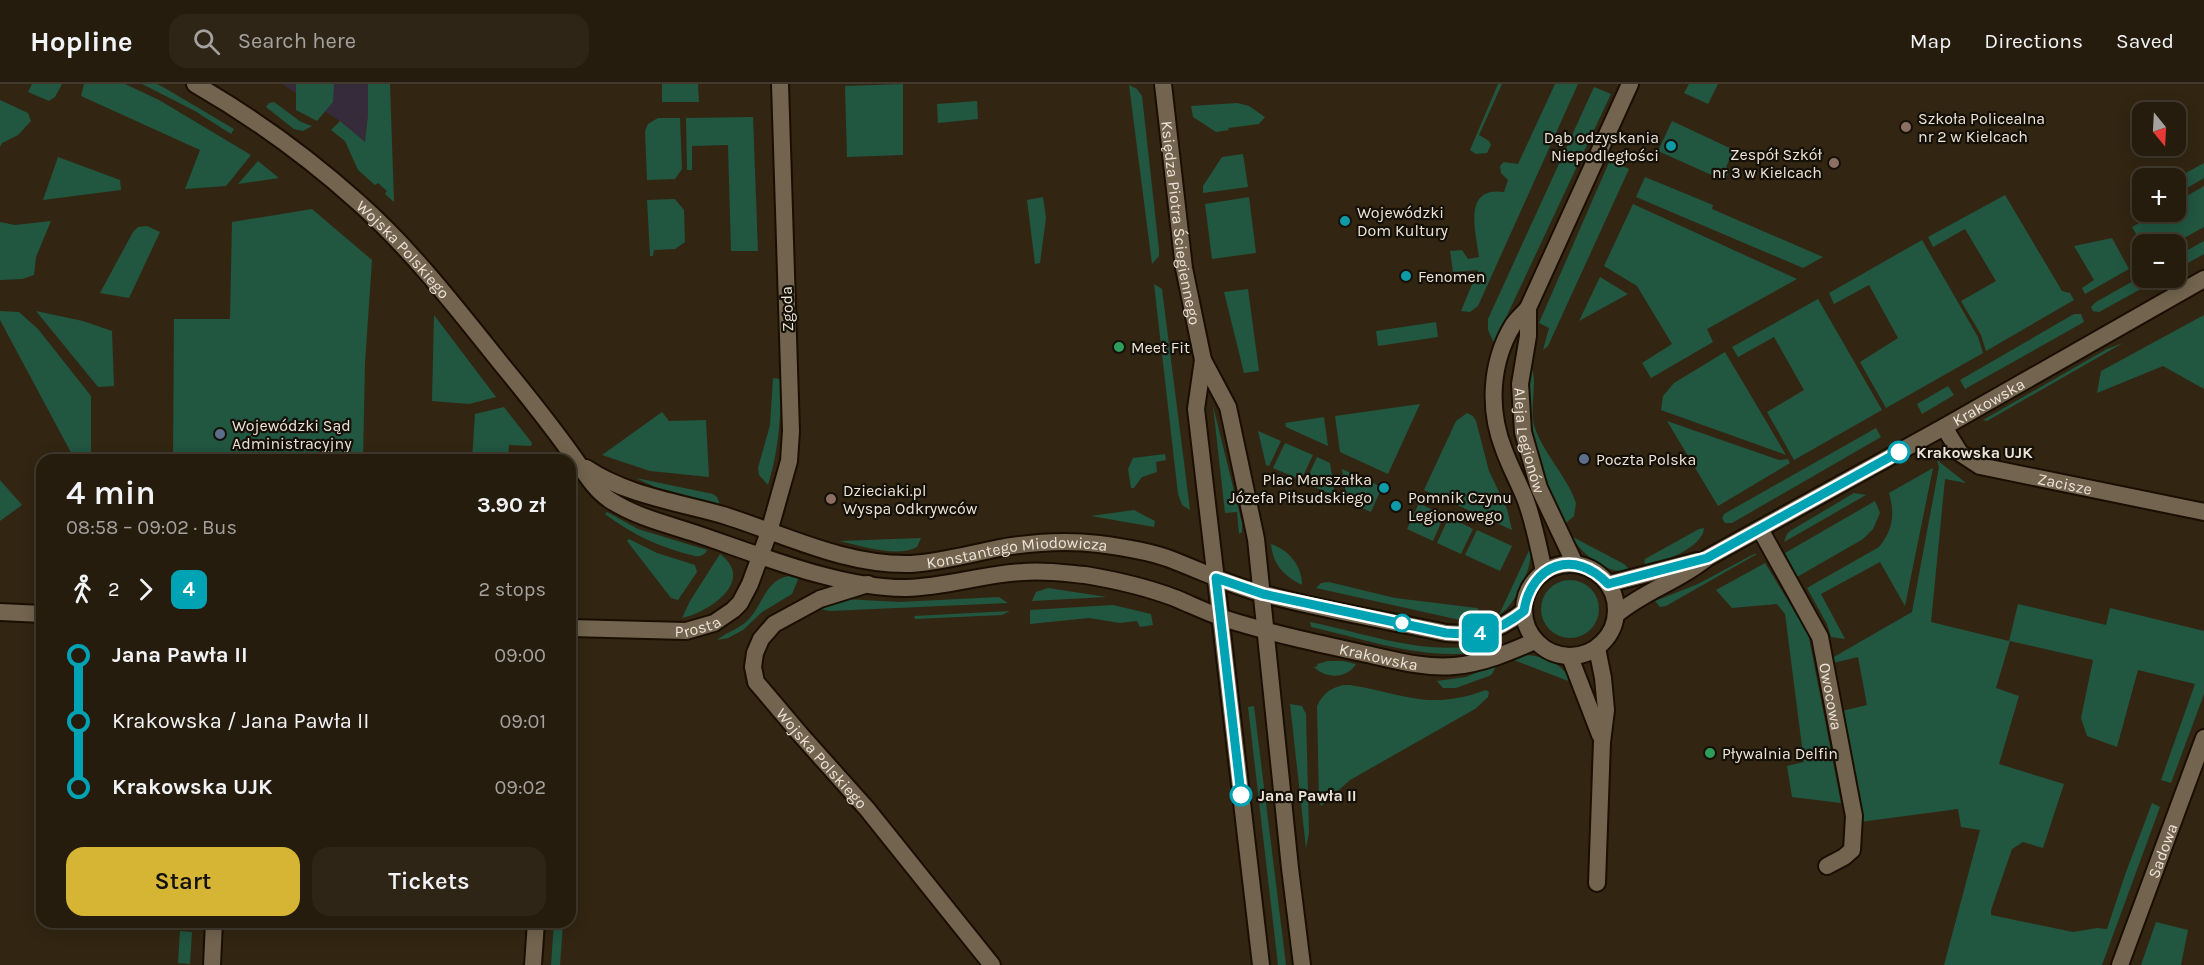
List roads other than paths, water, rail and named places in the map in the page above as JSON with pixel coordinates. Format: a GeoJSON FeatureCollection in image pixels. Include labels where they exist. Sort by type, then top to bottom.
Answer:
{"type":"FeatureCollection","features":[{"type":"Feature","properties":{"kind":"street","name":"Zgoda"},"geometry":{"type":"LineString","coordinates":[[769,532],[789,461],[791,431],[780,84]]}},
{"type":"Feature","properties":{"kind":"street","name":"Księdza Piotra Ściegiennego"},"geometry":{"type":"LineString","coordinates":[[1163,84],[1184,268],[1203,360],[1228,407],[1249,498],[1267,631]]}},
{"type":"Feature","properties":{"kind":"street","name":"Aleja Legionów"},"geometry":{"type":"LineString","coordinates":[[1544,572],[1530,512],[1503,447],[1495,413],[1494,377],[1513,325],[1528,308],[1629,84]]}},
{"type":"Feature","properties":{"kind":"street","name":"Wojska Polskiego"},"geometry":{"type":"LineString","coordinates":[[205,86],[300,154],[385,228],[421,266],[505,368],[571,454]]}},
{"type":"Feature","properties":{"kind":"street","name":"Krakowska"},"geometry":{"type":"LineString","coordinates":[[1617,614],[1634,600],[1672,582],[1707,558],[2204,279]]}},
{"type":"Feature","properties":{"kind":"street","name":"Aleja Legionów"},"geometry":{"type":"LineString","coordinates":[[1528,308],[1528,336],[1520,384],[1523,432],[1539,488],[1575,564]]}},
{"type":"Feature","properties":{"kind":"street","name":"Księdza Piotra Ściegiennego"},"geometry":{"type":"LineString","coordinates":[[1203,360],[1196,409],[1216,578]]}},
{"type":"Feature","properties":{"kind":"street","name":"Zacisze"},"geometry":{"type":"LineString","coordinates":[[1944,427],[1960,453],[1980,466],[2204,512]]}},
{"type":"Feature","properties":{"kind":"street","name":"Wojska Polskiego"},"geometry":{"type":"LineString","coordinates":[[576,458],[591,471],[612,483],[725,516],[769,532]]}},
{"type":"Feature","properties":{"kind":"street","name":"Wojska Polskiego"},"geometry":{"type":"LineString","coordinates":[[576,460],[605,497],[617,504],[643,517],[761,556]]}},
{"type":"Feature","properties":{"kind":"street","name":"Owocowa"},"geometry":{"type":"LineString","coordinates":[[1760,529],[1816,628],[1826,669],[1854,816],[1851,850],[1844,858],[1827,866]]}},
{"type":"Feature","properties":{"kind":"street","name":"Prosta"},"geometry":{"type":"LineString","coordinates":[[576,628],[686,631],[714,623],[740,603],[750,584],[769,532]]}},
{"type":"Feature","properties":{"kind":"street","name":"Konstantego Miodowicza"},"geometry":{"type":"LineString","coordinates":[[769,532],[836,553],[901,564],[936,561],[1029,544],[1056,542],[1101,544],[1168,559],[1263,594]]}},
{"type":"Feature","properties":{"kind":"street","name":"Konstantego Miodowicza"},"geometry":{"type":"LineString","coordinates":[[761,556],[868,584],[904,588],[938,586],[1020,572],[1047,571],[1122,582],[1172,597],[1221,617]]}},
{"type":"Feature","properties":{"kind":"street","name":"Krakowska"},"geometry":{"type":"LineString","coordinates":[[1608,584],[1707,558]]}},
{"type":"Feature","properties":{"kind":"street"},"geometry":{"type":"LineString","coordinates":[[1575,564],[1588,567],[1608,584],[1614,597],[1617,614],[1607,638],[1597,648],[1570,657],[1557,655],[1535,641],[1527,627],[1524,611],[1526,596],[1533,583],[1544,572],[1559,566],[1575,564]]}},
{"type":"Feature","properties":{"kind":"street"},"geometry":{"type":"LineString","coordinates":[[1216,578],[1261,965]]}},
{"type":"Feature","properties":{"kind":"street","name":"Wojska Polskiego"},"geometry":{"type":"LineString","coordinates":[[868,584],[820,599],[774,624],[761,639],[755,653],[753,667],[756,682],[867,809],[992,965]]}},
{"type":"Feature","properties":{"kind":"street"},"geometry":{"type":"LineString","coordinates":[[1263,594],[1446,633],[1470,635],[1496,630],[1524,611]]}},
{"type":"Feature","properties":{"kind":"street"},"geometry":{"type":"LineString","coordinates":[[0,612],[36,614]]}},
{"type":"Feature","properties":{"kind":"street","name":"Krakowska"},"geometry":{"type":"LineString","coordinates":[[1221,617],[1267,631],[1436,667],[1475,663],[1535,641]]}},
{"type":"Feature","properties":{"kind":"street"},"geometry":{"type":"LineString","coordinates":[[1267,631],[1290,868],[1302,965]]}},
{"type":"Feature","properties":{"kind":"street"},"geometry":{"type":"LineString","coordinates":[[1597,648],[1606,710],[1602,742],[1597,883]]}},
{"type":"Feature","properties":{"kind":"street"},"geometry":{"type":"LineString","coordinates":[[1570,657],[1602,742]]}},
{"type":"Feature","properties":{"kind":"street","name":"Sadowa"},"geometry":{"type":"LineString","coordinates":[[2120,965],[2204,738]]}},
{"type":"Feature","properties":{"kind":"street"},"geometry":{"type":"LineString","coordinates":[[212,965],[214,928]]}},
{"type":"Feature","properties":{"kind":"street"},"geometry":{"type":"LineString","coordinates":[[533,965],[536,928]]}},
{"type":"Feature","properties":{"kind":"place","name":"Szkoła Policealna nr 2 w Kielcach"},"geometry":{"type":"Point","coordinates":[1906,127]}},
{"type":"Feature","properties":{"kind":"place","name":"Dąb odzyskania Niepodległości"},"geometry":{"type":"Point","coordinates":[1671,146]}},
{"type":"Feature","properties":{"kind":"place","name":"Zespół Szkół nr 3 w Kielcach"},"geometry":{"type":"Point","coordinates":[1834,163]}},
{"type":"Feature","properties":{"kind":"place","name":"Wojewódzki Dom Kultury"},"geometry":{"type":"Point","coordinates":[1345,221]}},
{"type":"Feature","properties":{"kind":"place","name":"Fenomen"},"geometry":{"type":"Point","coordinates":[1406,276]}},
{"type":"Feature","properties":{"kind":"place","name":"Meet Fit"},"geometry":{"type":"Point","coordinates":[1119,347]}},
{"type":"Feature","properties":{"kind":"place","name":"Wojewódzki Sąd Administracyjny"},"geometry":{"type":"Point","coordinates":[220,434]}},
{"type":"Feature","properties":{"kind":"place","name":"Krakowska UJK"},"geometry":{"type":"Point","coordinates":[1899,452]}},
{"type":"Feature","properties":{"kind":"place","name":"Poczta Polska"},"geometry":{"type":"Point","coordinates":[1584,459]}},
{"type":"Feature","properties":{"kind":"place","name":"Plac Marszałka Józefa Piłsudskiego"},"geometry":{"type":"Point","coordinates":[1384,488]}},
{"type":"Feature","properties":{"kind":"place","name":"Dzieciaki.pl Wyspa Odkrywców"},"geometry":{"type":"Point","coordinates":[831,499]}},
{"type":"Feature","properties":{"kind":"place","name":"Pomnik Czynu Legionowego"},"geometry":{"type":"Point","coordinates":[1396,506]}},
{"type":"Feature","properties":{"kind":"place","name":"Pływalnia Delfin"},"geometry":{"type":"Point","coordinates":[1710,753]}},
{"type":"Feature","properties":{"kind":"place","name":"Jana Pawła II"},"geometry":{"type":"Point","coordinates":[1241,795]}}]}
